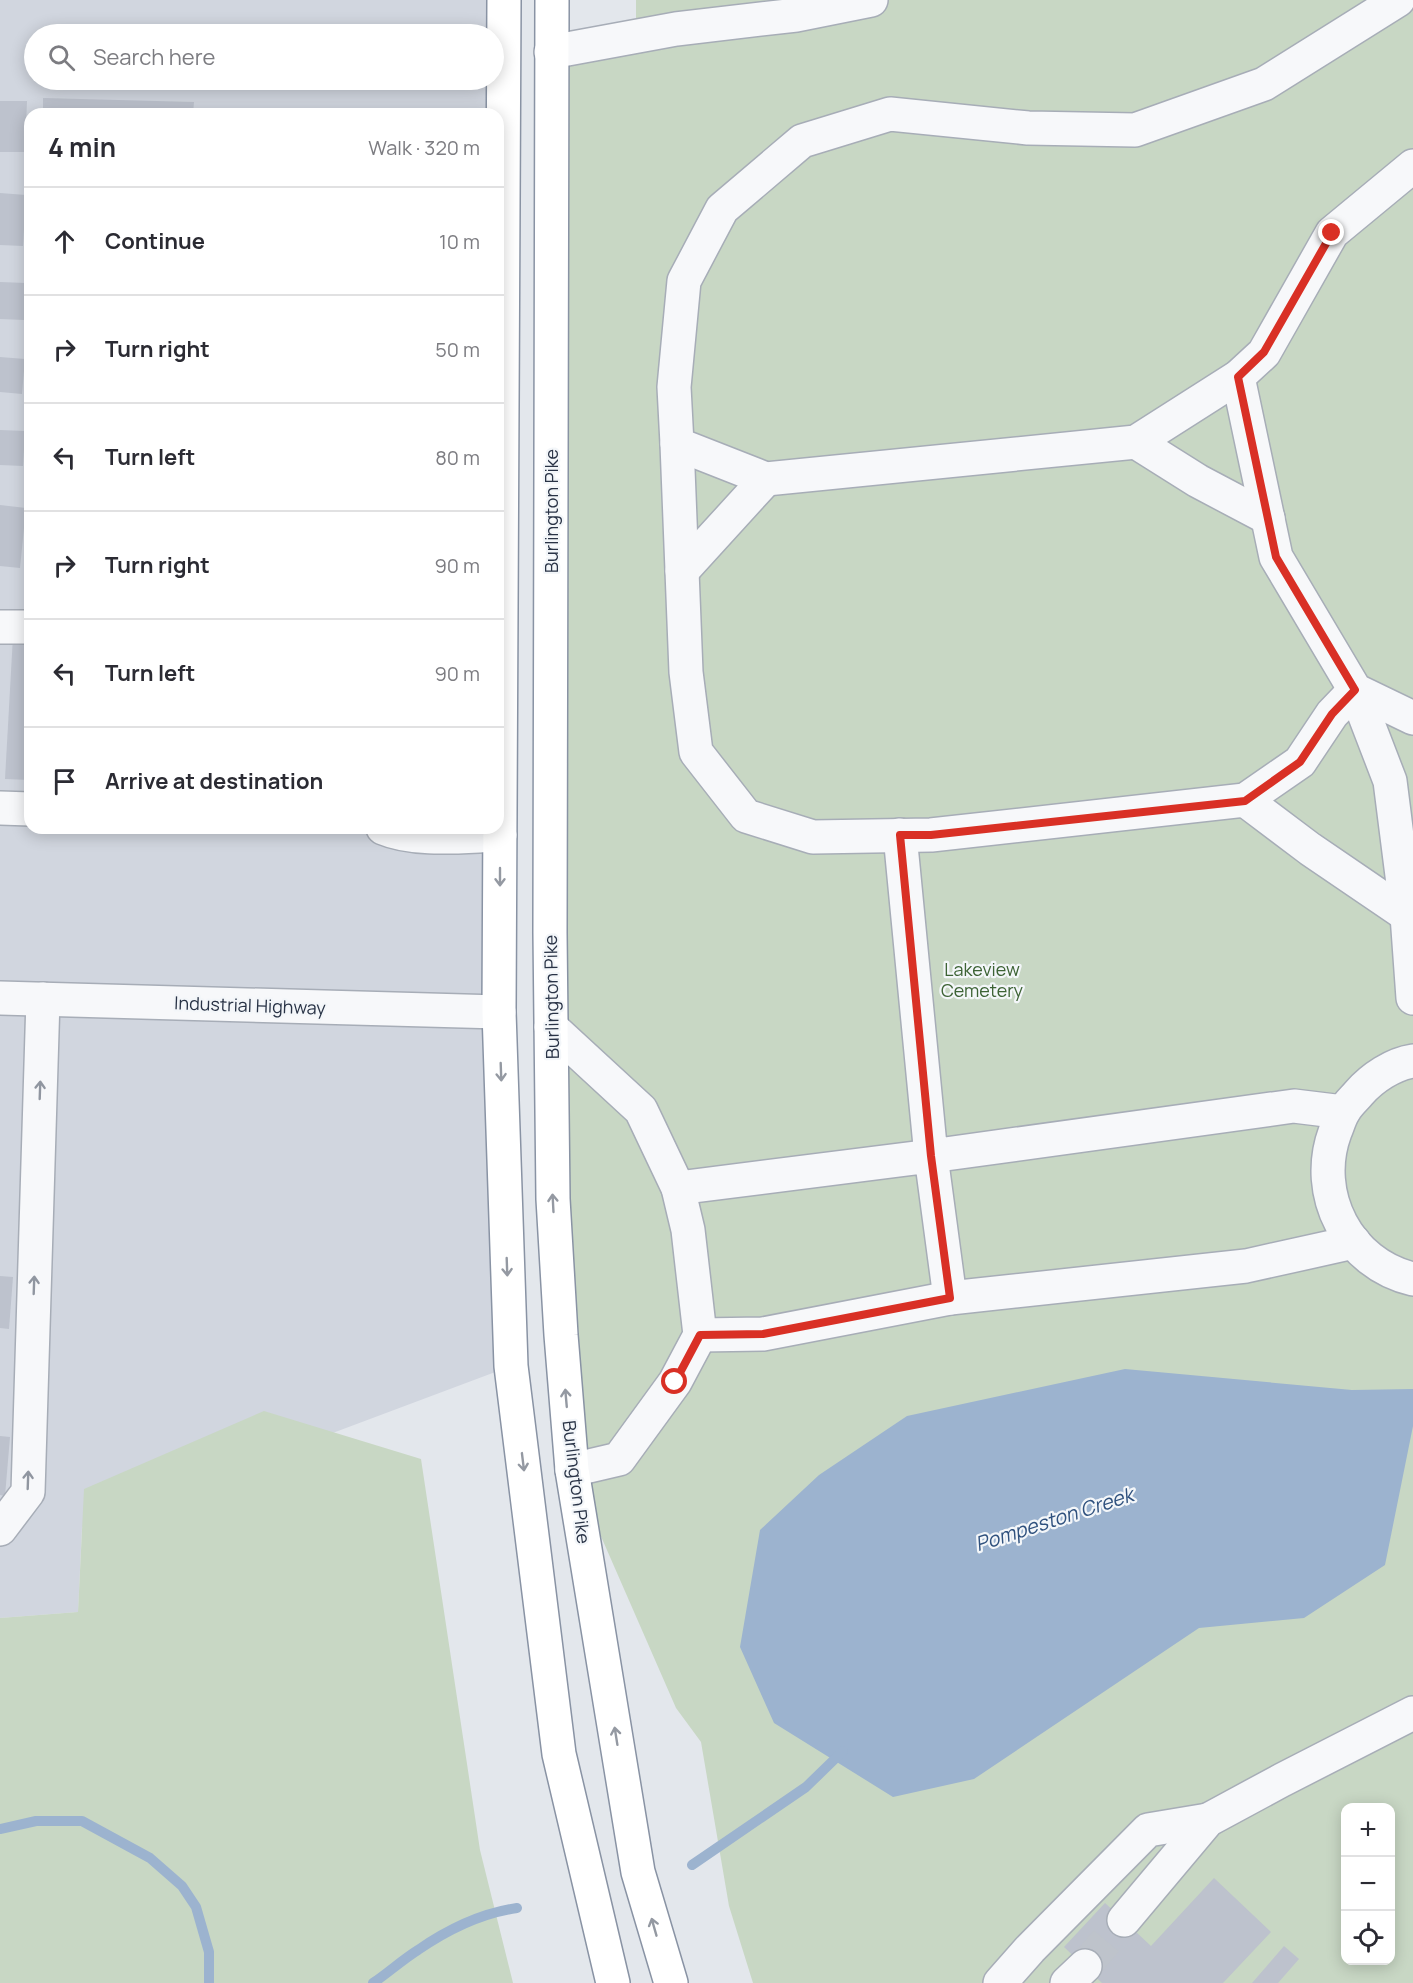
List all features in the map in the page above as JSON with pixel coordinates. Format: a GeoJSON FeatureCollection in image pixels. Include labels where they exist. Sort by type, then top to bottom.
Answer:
{"type":"FeatureCollection","features":[{"type":"Feature","properties":{"kind":"highway"},"geometry":{"type":"LineString","coordinates":[[504,0],[504,24]]}},
{"type":"Feature","properties":{"kind":"highway","name":"Burlington Pike"},"geometry":{"type":"LineString","coordinates":[[552,0],[551,1027],[553,1199],[572,1470],[638,1872],[670,1983]]}},
{"type":"Feature","properties":{"kind":"highway"},"geometry":{"type":"LineString","coordinates":[[503,90],[503,108]]}},
{"type":"Feature","properties":{"kind":"highway"},"geometry":{"type":"LineString","coordinates":[[500,836],[499,1012],[511,1366],[559,1754],[613,1983]]}},
{"type":"Feature","properties":{"kind":"street"},"geometry":{"type":"LineString","coordinates":[[551,52],[676,29],[796,15],[871,0]]}},
{"type":"Feature","properties":{"kind":"street"},"geometry":{"type":"LineString","coordinates":[[1355,690],[1332,714],[1300,762],[1245,801],[931,835],[813,837],[746,816],[696,752],[686,672],[674,387],[684,281],[722,209],[802,141],[890,114],[1028,128],[1135,130],[1264,84],[1398,0]]}},
{"type":"Feature","properties":{"kind":"street"},"geometry":{"type":"LineString","coordinates":[[677,444],[766,479],[1136,442],[1238,377],[1264,352],[1332,233],[1413,166]]}},
{"type":"Feature","properties":{"kind":"street"},"geometry":{"type":"LineString","coordinates":[[1238,377],[1276,557],[1355,690],[1390,781],[1410,913],[1413,998]]}},
{"type":"Feature","properties":{"kind":"street"},"geometry":{"type":"LineString","coordinates":[[1136,442],[1198,481],[1268,518]]}},
{"type":"Feature","properties":{"kind":"street"},"geometry":{"type":"LineString","coordinates":[[682,572],[766,479]]}},
{"type":"Feature","properties":{"kind":"street"},"geometry":{"type":"LineString","coordinates":[[0,627],[24,627]]}},
{"type":"Feature","properties":{"kind":"street"},"geometry":{"type":"LineString","coordinates":[[1355,690],[1413,718]]}},
{"type":"Feature","properties":{"kind":"street"},"geometry":{"type":"LineString","coordinates":[[1245,801],[1310,849],[1410,913]]}},
{"type":"Feature","properties":{"kind":"street"},"geometry":{"type":"LineString","coordinates":[[0,808],[24,809]]}},
{"type":"Feature","properties":{"kind":"street"},"geometry":{"type":"LineString","coordinates":[[407,834],[443,837],[500,836]]}},
{"type":"Feature","properties":{"kind":"street"},"geometry":{"type":"LineString","coordinates":[[900,835],[931,1156],[950,1298]]}},
{"type":"Feature","properties":{"kind":"street","name":"Industrial Highway"},"geometry":{"type":"LineString","coordinates":[[0,998],[499,1012]]}},
{"type":"Feature","properties":{"kind":"street"},"geometry":{"type":"LineString","coordinates":[[0,1529],[28,1492],[43,999]]}},
{"type":"Feature","properties":{"kind":"street"},"geometry":{"type":"LineString","coordinates":[[551,1027],[641,1110],[678,1188],[688,1230],[700,1335],[675,1382],[619,1459],[572,1470]]}},
{"type":"Feature","properties":{"kind":"street"},"geometry":{"type":"LineString","coordinates":[[1413,1061],[1401,1063],[1368,1083],[1343,1112],[1329,1148],[1328,1187],[1339,1223],[1363,1254],[1395,1275],[1413,1279]]}},
{"type":"Feature","properties":{"kind":"street"},"geometry":{"type":"LineString","coordinates":[[678,1188],[1294,1106],[1343,1112]]}},
{"type":"Feature","properties":{"kind":"street"},"geometry":{"type":"LineString","coordinates":[[700,1335],[763,1334],[950,1298],[1246,1266],[1354,1242]]}},
{"type":"Feature","properties":{"kind":"street"},"geometry":{"type":"LineString","coordinates":[[1000,1983],[1030,1949],[1148,1830],[1208,1820],[1413,1713]]}},
{"type":"Feature","properties":{"kind":"street"},"geometry":{"type":"LineString","coordinates":[[1124,1920],[1208,1820]]}},
{"type":"Feature","properties":{"kind":"shaded area"},"geometry":{"type":"Polygon","coordinates":[[[0,0],[504,0],[511,1366],[82,1527],[78,1612],[0,1618],[0,0]]]}},
{"type":"Feature","properties":{"kind":"green space","name":"Lakeview Cemetery"},"geometry":{"type":"Polygon","coordinates":[[[636,0],[1413,0],[1413,1983],[753,1983],[729,1906],[701,1742],[676,1708],[572,1470],[551,52],[636,33],[636,0]]]}},
{"type":"Feature","properties":{"kind":"green space"},"geometry":{"type":"Polygon","coordinates":[[[264,1411],[421,1459],[480,1850],[513,1983],[0,1983],[0,1618],[78,1612],[84,1489],[264,1411]]]}},
{"type":"Feature","properties":{"kind":"water"},"geometry":{"type":"Polygon","coordinates":[[[1125,1369],[1352,1390],[1413,1389],[1413,1426],[1385,1565],[1304,1618],[1199,1628],[974,1779],[893,1797],[774,1723],[740,1647],[760,1530],[819,1475],[907,1416],[1125,1369]]]}},
{"type":"Feature","properties":{"kind":"building"},"geometry":{"type":"Polygon","coordinates":[[[43,98],[194,102],[194,108],[43,108],[43,98]]]}},
{"type":"Feature","properties":{"kind":"building"},"geometry":{"type":"Polygon","coordinates":[[[0,101],[27,101],[27,108],[24,108],[24,152],[0,152],[0,101]]]}},
{"type":"Feature","properties":{"kind":"building"},"geometry":{"type":"Polygon","coordinates":[[[0,193],[24,195],[23,246],[0,245],[0,193]]]}},
{"type":"Feature","properties":{"kind":"building"},"geometry":{"type":"Polygon","coordinates":[[[0,282],[24,283],[24,320],[0,319],[0,282]]]}},
{"type":"Feature","properties":{"kind":"building"},"geometry":{"type":"Polygon","coordinates":[[[0,357],[24,359],[22,394],[0,392],[0,357]]]}},
{"type":"Feature","properties":{"kind":"building"},"geometry":{"type":"Polygon","coordinates":[[[0,430],[24,431],[23,466],[0,465],[0,430]]]}},
{"type":"Feature","properties":{"kind":"building"},"geometry":{"type":"Polygon","coordinates":[[[0,505],[24,508],[20,568],[0,566],[0,505]]]}},
{"type":"Feature","properties":{"kind":"building"},"geometry":{"type":"Polygon","coordinates":[[[13,636],[24,637],[24,780],[5,779],[13,636]]]}},
{"type":"Feature","properties":{"kind":"building"},"geometry":{"type":"Polygon","coordinates":[[[0,1276],[13,1277],[9,1329],[0,1328],[0,1276]]]}},
{"type":"Feature","properties":{"kind":"building"},"geometry":{"type":"Polygon","coordinates":[[[0,1436],[10,1437],[5,1496],[0,1495],[0,1436]]]}},
{"type":"Feature","properties":{"kind":"building"},"geometry":{"type":"Polygon","coordinates":[[[1214,1878],[1271,1932],[1223,1983],[1102,1983],[1064,1947],[1105,1903],[1151,1946],[1214,1878]]]}},
{"type":"Feature","properties":{"kind":"building"},"geometry":{"type":"Polygon","coordinates":[[[1284,1946],[1299,1959],[1278,1983],[1252,1983],[1284,1946]]]}},
{"type":"Feature","properties":{"kind":"waterway","name":"Pompeston Creek"},"geometry":{"type":"LineString","coordinates":[[692,1865],[806,1787],[843,1751]]}},
{"type":"Feature","properties":{"kind":"waterway","name":"Pompeston Creek"},"geometry":{"type":"LineString","coordinates":[[0,1829],[36,1821],[82,1821],[150,1858],[182,1886],[196,1907],[209,1952],[209,1983]]}},
{"type":"Feature","properties":{"kind":"waterway","name":"Pompeston Creek"},"geometry":{"type":"LineString","coordinates":[[373,1983],[412,1954],[453,1929],[478,1918],[517,1908]]}},
{"type":"Feature","properties":{"kind":"tunnel"},"geometry":{"type":"LineString","coordinates":[[1085,1966],[1124,1920]]}},
{"type":"Feature","properties":{"kind":"route"},"geometry":{"type":"LineString","coordinates":[[675,1382],[700,1335],[763,1334],[950,1298],[931,1156],[900,835],[931,835],[1245,801],[1300,762],[1332,714],[1355,690],[1276,557],[1238,377],[1264,352],[1332,233]]}}]}
